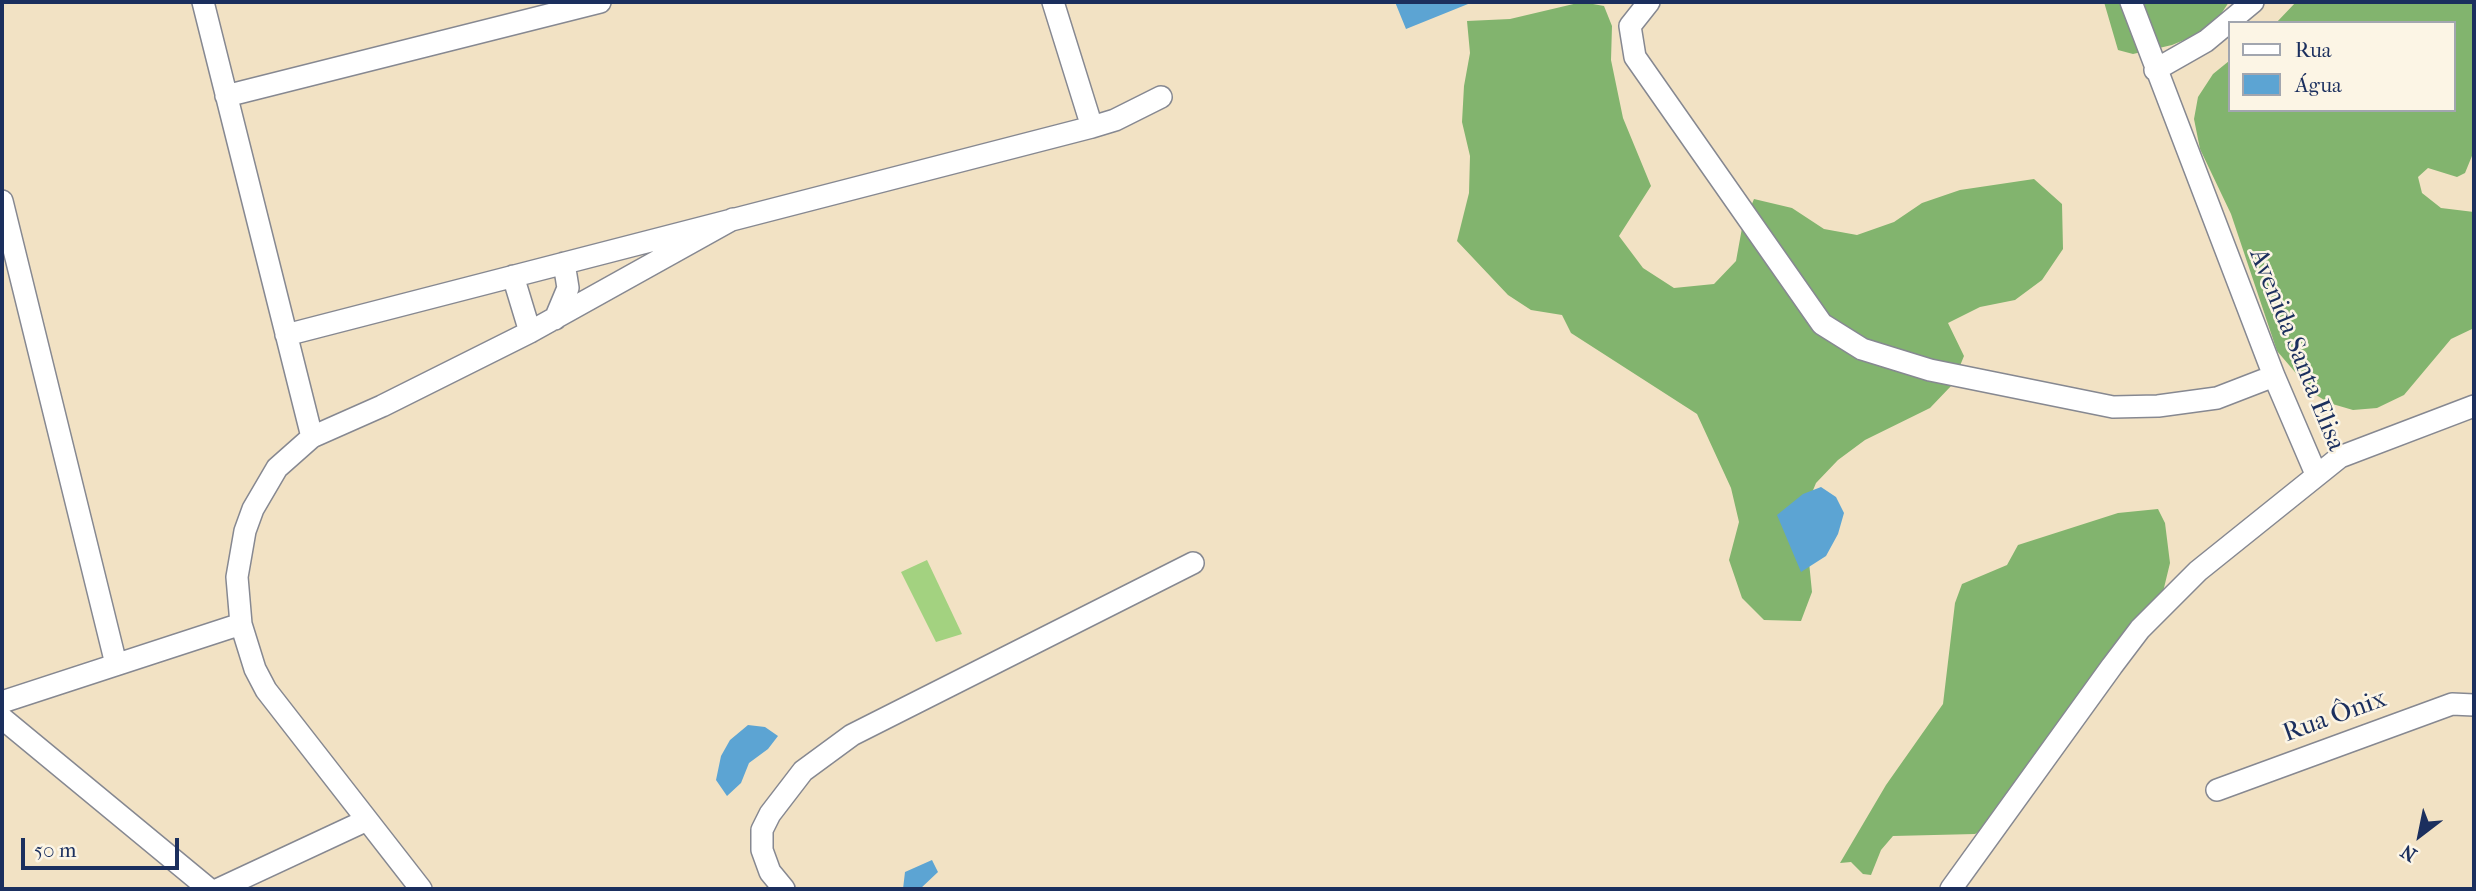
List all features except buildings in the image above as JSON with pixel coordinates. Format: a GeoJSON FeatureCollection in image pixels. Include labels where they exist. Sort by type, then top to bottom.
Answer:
{"type":"FeatureCollection","features":[{"type":"Feature","properties":{"kind":"street"},"geometry":{"type":"LineString","coordinates":[[203,2],[312,437]]}},
{"type":"Feature","properties":{"kind":"street"},"geometry":{"type":"LineString","coordinates":[[226,96],[600,2]]}},
{"type":"Feature","properties":{"kind":"street"},"geometry":{"type":"LineString","coordinates":[[1053,2],[1092,127]]}},
{"type":"Feature","properties":{"kind":"street"},"geometry":{"type":"LineString","coordinates":[[1649,2],[1630,26],[1635,57],[1822,324],[1862,349],[1930,370],[2113,407],[2158,406],[2217,398],[2274,376]]}},
{"type":"Feature","properties":{"kind":"street","name":"Avenida Santa Elisa"},"geometry":{"type":"LineString","coordinates":[[1951,889],[2140,629],[2198,571],[2316,474],[2274,376],[2131,2]]}},
{"type":"Feature","properties":{"kind":"street"},"geometry":{"type":"LineString","coordinates":[[2230,21],[2253,2]]}},
{"type":"Feature","properties":{"kind":"street"},"geometry":{"type":"LineString","coordinates":[[2155,70],[2206,41],[2228,23]]}},
{"type":"Feature","properties":{"kind":"street"},"geometry":{"type":"LineString","coordinates":[[286,335],[1092,127],[1115,120],[1161,97]]}},
{"type":"Feature","properties":{"kind":"street"},"geometry":{"type":"LineString","coordinates":[[2,201],[116,664]]}},
{"type":"Feature","properties":{"kind":"street"},"geometry":{"type":"LineString","coordinates":[[421,889],[267,690],[255,669],[241,624],[237,577],[240,554],[253,509],[276,468],[312,437],[382,406],[530,332],[733,219]]}},
{"type":"Feature","properties":{"kind":"street"},"geometry":{"type":"LineString","coordinates":[[555,319],[568,288],[564,263]]}},
{"type":"Feature","properties":{"kind":"street"},"geometry":{"type":"LineString","coordinates":[[513,276],[530,332]]}},
{"type":"Feature","properties":{"kind":"street"},"geometry":{"type":"LineString","coordinates":[[2316,474],[2340,457],[2474,407]]}},
{"type":"Feature","properties":{"kind":"street"},"geometry":{"type":"LineString","coordinates":[[784,889],[770,872],[762,850],[762,830],[778,803],[803,771],[852,735],[1192,563]]}},
{"type":"Feature","properties":{"kind":"street"},"geometry":{"type":"LineString","coordinates":[[2,702],[241,624]]}},
{"type":"Feature","properties":{"kind":"street","name":"Rua Ônix"},"geometry":{"type":"LineString","coordinates":[[2217,790],[2452,704],[2474,705]]}},
{"type":"Feature","properties":{"kind":"street"},"geometry":{"type":"LineString","coordinates":[[2,718],[209,889]]}},
{"type":"Feature","properties":{"kind":"street"},"geometry":{"type":"LineString","coordinates":[[219,889],[368,820]]}},
{"type":"Feature","properties":{"kind":"green space"},"geometry":{"type":"Polygon","coordinates":[[[1582,2],[1604,6],[1612,26],[1611,60],[1623,118],[1651,186],[1619,236],[1643,268],[1674,288],[1714,284],[1736,261],[1742,228],[1754,199],[1792,208],[1824,229],[1857,235],[1894,222],[1922,203],[1960,190],[2034,179],[2062,204],[2063,249],[2042,280],[2015,300],[1980,307],[1948,323],[1964,356],[1952,385],[1930,408],[1865,440],[1838,460],[1816,483],[1804,512],[1812,592],[1801,621],[1764,620],[1742,598],[1729,560],[1739,522],[1731,488],[1697,414],[1571,333],[1562,315],[1531,310],[1508,295],[1457,241],[1469,193],[1470,156],[1462,122],[1464,86],[1470,53],[1467,21],[1510,19],[1582,2]]]}},
{"type":"Feature","properties":{"kind":"green space"},"geometry":{"type":"Polygon","coordinates":[[[2104,2],[2229,2],[2211,29],[2172,45],[2133,54],[2118,50],[2104,2]]]}},
{"type":"Feature","properties":{"kind":"green space"},"geometry":{"type":"Polygon","coordinates":[[[2296,2],[2474,2],[2474,151],[2465,173],[2457,177],[2428,168],[2418,177],[2422,193],[2441,208],[2474,212],[2472,329],[2451,339],[2404,395],[2377,408],[2353,410],[2329,403],[2313,393],[2277,351],[2231,214],[2200,149],[2194,119],[2198,97],[2213,74],[2228,62],[2228,112],[2455,112],[2455,21],[2278,21],[2296,2]]]}},
{"type":"Feature","properties":{"kind":"green space"},"geometry":{"type":"Polygon","coordinates":[[[2158,509],[2165,523],[2170,563],[2163,592],[1990,825],[1975,834],[1893,836],[1881,850],[1871,875],[1863,874],[1851,862],[1840,863],[1886,785],[1943,704],[1955,603],[1962,584],[2007,565],[2018,545],[2118,513],[2158,509]]]}},
{"type":"Feature","properties":{"kind":"green space"},"geometry":{"type":"Polygon","coordinates":[[[927,560],[962,634],[936,642],[901,572],[927,560]]]}},
{"type":"Feature","properties":{"kind":"water"},"geometry":{"type":"Polygon","coordinates":[[[1395,2],[1473,2],[1406,29],[1395,2]]]}},
{"type":"Feature","properties":{"kind":"water"},"geometry":{"type":"Polygon","coordinates":[[[1821,487],[1836,497],[1844,513],[1838,534],[1826,556],[1801,572],[1777,515],[1803,494],[1821,487]]]}},
{"type":"Feature","properties":{"kind":"water"},"geometry":{"type":"Polygon","coordinates":[[[748,725],[765,727],[778,736],[768,749],[749,763],[741,783],[727,796],[716,780],[721,756],[730,740],[748,725]]]}},
{"type":"Feature","properties":{"kind":"water"},"geometry":{"type":"Polygon","coordinates":[[[932,860],[938,872],[920,889],[903,889],[905,872],[932,860]]]}}]}
